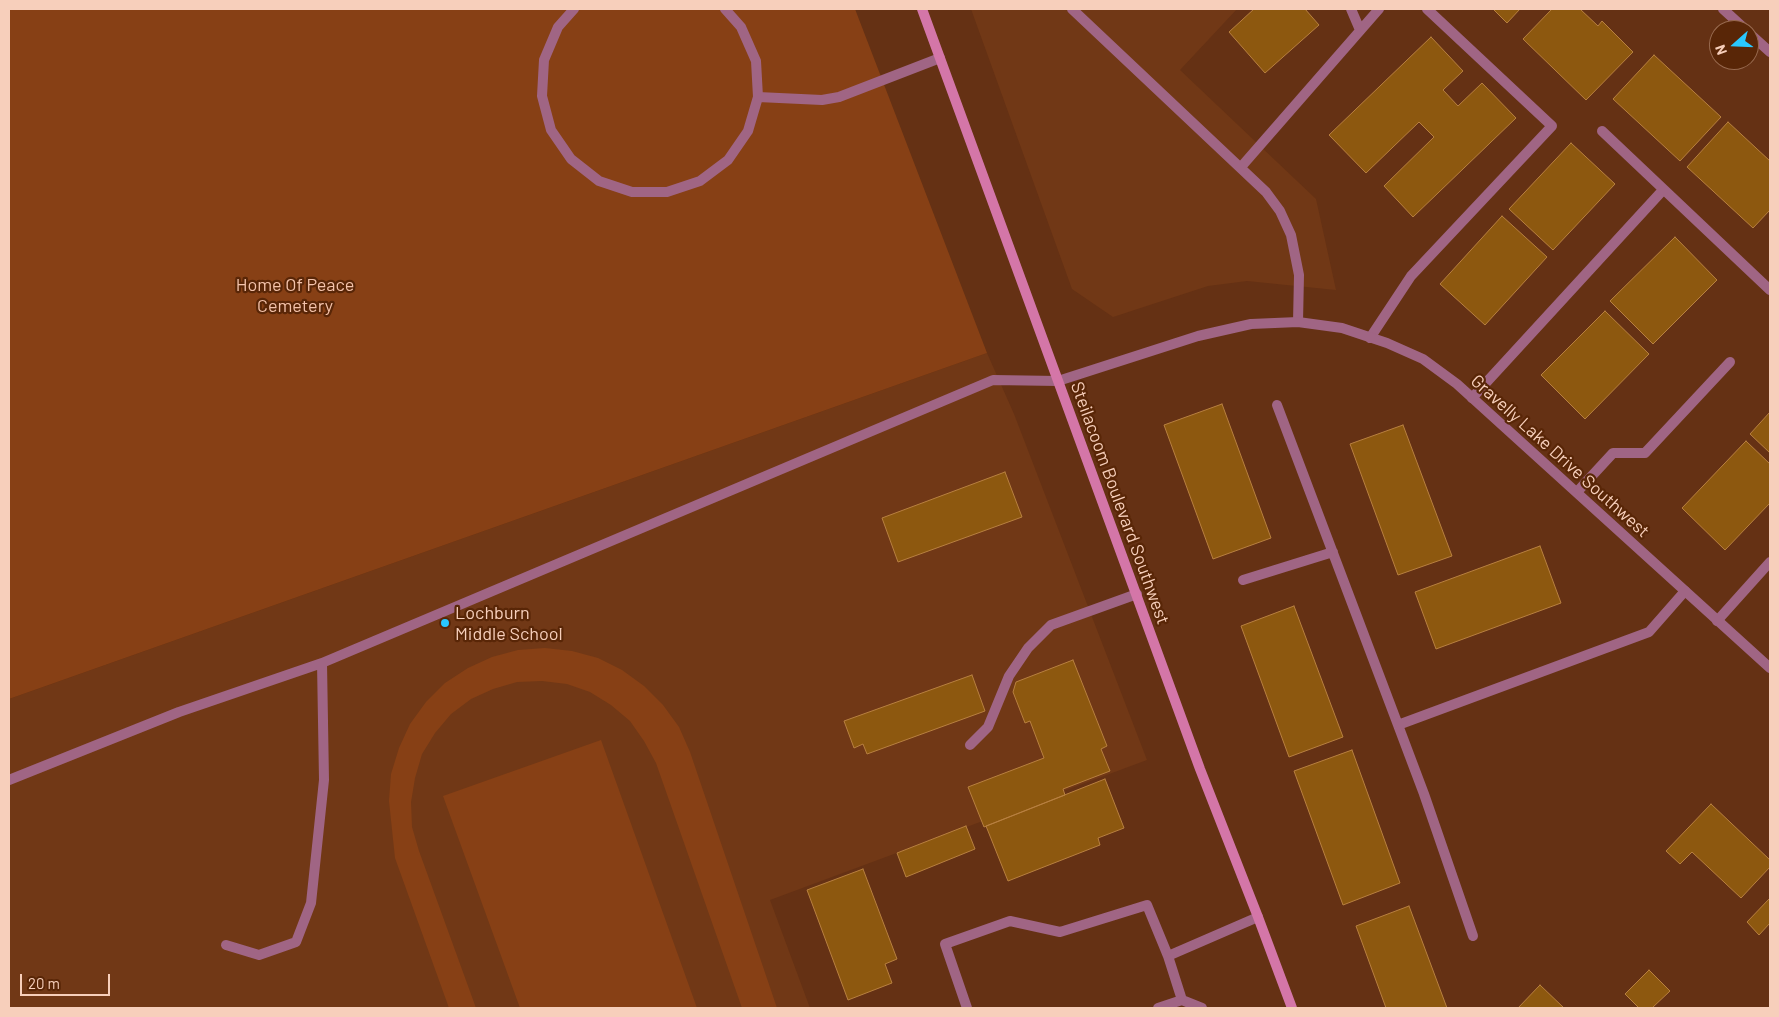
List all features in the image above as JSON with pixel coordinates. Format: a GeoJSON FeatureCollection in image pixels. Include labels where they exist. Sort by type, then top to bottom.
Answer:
{"type":"FeatureCollection","features":[{"type":"Feature","properties":{"kind":"main road","name":"Steilacoom Boulevard Southwest"},"geometry":{"type":"LineString","coordinates":[[922,9],[1200,769],[1292,1008]]}},
{"type":"Feature","properties":{"kind":"street"},"geometry":{"type":"LineString","coordinates":[[574,9],[558,27],[544,60],[542,96],[551,130],[571,159],[599,181],[632,192],[667,192],[700,181],[728,160],[748,131],[758,97],[756,61],[741,27],[725,9]]}},
{"type":"Feature","properties":{"kind":"street"},"geometry":{"type":"LineString","coordinates":[[1072,9],[1241,167],[1266,192],[1280,211],[1292,235],[1299,275],[1298,322]]}},
{"type":"Feature","properties":{"kind":"street"},"geometry":{"type":"LineString","coordinates":[[1351,9],[1360,30]]}},
{"type":"Feature","properties":{"kind":"street"},"geometry":{"type":"LineString","coordinates":[[1241,167],[1379,9]]}},
{"type":"Feature","properties":{"kind":"street"},"geometry":{"type":"LineString","coordinates":[[1370,338],[1411,276],[1552,126],[1426,9]]}},
{"type":"Feature","properties":{"kind":"street"},"geometry":{"type":"LineString","coordinates":[[1723,9],[1735,20]]}},
{"type":"Feature","properties":{"kind":"street"},"geometry":{"type":"LineString","coordinates":[[1759,42],[1770,52]]}},
{"type":"Feature","properties":{"kind":"street"},"geometry":{"type":"LineString","coordinates":[[758,97],[822,100],[839,97],[940,58]]}},
{"type":"Feature","properties":{"kind":"street"},"geometry":{"type":"LineString","coordinates":[[1602,131],[1770,290]]}},
{"type":"Feature","properties":{"kind":"street"},"geometry":{"type":"LineString","coordinates":[[1472,398],[1663,190]]}},
{"type":"Feature","properties":{"kind":"street","name":"Gravelly Lake Drive Southwest"},"geometry":{"type":"LineString","coordinates":[[9,780],[179,712],[322,663],[993,380],[1058,381],[1198,336],[1251,324],[1298,322],[1342,328],[1423,359],[1457,384],[1770,668]]}},
{"type":"Feature","properties":{"kind":"street"},"geometry":{"type":"LineString","coordinates":[[1577,492],[1613,453],[1645,453],[1730,362]]}},
{"type":"Feature","properties":{"kind":"street"},"geometry":{"type":"LineString","coordinates":[[1277,405],[1424,794],[1474,936]]}},
{"type":"Feature","properties":{"kind":"street"},"geometry":{"type":"LineString","coordinates":[[1244,580],[1333,552]]}},
{"type":"Feature","properties":{"kind":"street"},"geometry":{"type":"LineString","coordinates":[[1718,621],[1770,562]]}},
{"type":"Feature","properties":{"kind":"street"},"geometry":{"type":"LineString","coordinates":[[1398,725],[1649,632],[1685,591]]}},
{"type":"Feature","properties":{"kind":"street"},"geometry":{"type":"LineString","coordinates":[[970,745],[988,727],[1009,676],[1028,648],[1051,625],[1137,594]]}},
{"type":"Feature","properties":{"kind":"street"},"geometry":{"type":"LineString","coordinates":[[226,945],[259,955],[296,942],[310,903],[324,780],[322,663]]}},
{"type":"Feature","properties":{"kind":"street"},"geometry":{"type":"LineString","coordinates":[[967,1008],[945,944],[1010,921],[1060,932],[1147,906],[1168,956],[1182,1000]]}},
{"type":"Feature","properties":{"kind":"street"},"geometry":{"type":"LineString","coordinates":[[1168,956],[1258,917]]}},
{"type":"Feature","properties":{"kind":"street"},"geometry":{"type":"LineString","coordinates":[[1158,1008],[1182,1000],[1202,1008]]}},
{"type":"Feature","properties":{"kind":"shaded area"},"geometry":{"type":"Polygon","coordinates":[[[971,9],[1237,9],[1180,70],[1316,199],[1336,290],[1247,281],[1208,286],[1113,317],[1072,289],[971,9]]]}},
{"type":"Feature","properties":{"kind":"shaded area","name":"Lochburn Middle School"},"geometry":{"type":"Polygon","coordinates":[[[987,353],[1014,414],[1147,760],[770,900],[810,1008],[9,1008],[9,699],[987,353]]]}},
{"type":"Feature","properties":{"kind":"green space","name":"Home Of Peace Cemetery"},"geometry":{"type":"Polygon","coordinates":[[[9,9],[855,9],[987,353],[9,699],[9,9]]]}},
{"type":"Feature","properties":{"kind":"green space"},"geometry":{"type":"Polygon","coordinates":[[[545,648],[572,651],[598,658],[622,670],[644,686],[663,705],[679,727],[690,752],[777,1008],[742,1008],[656,763],[630,721],[611,705],[590,692],[567,684],[542,681],[517,682],[493,689],[471,699],[451,714],[435,733],[422,754],[415,778],[411,802],[412,827],[476,1008],[449,1008],[395,858],[389,801],[391,774],[399,748],[410,724],[426,702],[445,683],[468,668],[492,657],[518,650],[545,648]]]}},
{"type":"Feature","properties":{"kind":"green space"},"geometry":{"type":"Polygon","coordinates":[[[601,740],[697,1008],[520,1008],[443,796],[601,740]]]}},
{"type":"Feature","properties":{"kind":"building"},"geometry":{"type":"Polygon","coordinates":[[[1254,9],[1305,9],[1319,25],[1265,73],[1229,32],[1254,9]]]}},
{"type":"Feature","properties":{"kind":"building"},"geometry":{"type":"Polygon","coordinates":[[[1493,9],[1520,9],[1507,23],[1493,9]]]}},
{"type":"Feature","properties":{"kind":"building"},"geometry":{"type":"Polygon","coordinates":[[[1552,9],[1580,9],[1598,26],[1602,21],[1633,52],[1586,100],[1523,39],[1552,9]]]}},
{"type":"Feature","properties":{"kind":"building"},"geometry":{"type":"Polygon","coordinates":[[[1431,37],[1463,71],[1443,90],[1458,106],[1482,83],[1516,118],[1413,217],[1384,186],[1434,137],[1419,122],[1366,173],[1329,135],[1431,37]]]}},
{"type":"Feature","properties":{"kind":"building"},"geometry":{"type":"Polygon","coordinates":[[[1654,55],[1721,117],[1680,161],[1613,99],[1654,55]]]}},
{"type":"Feature","properties":{"kind":"building"},"geometry":{"type":"Polygon","coordinates":[[[1728,122],[1770,161],[1770,210],[1753,228],[1687,167],[1728,122]]]}},
{"type":"Feature","properties":{"kind":"building"},"geometry":{"type":"Polygon","coordinates":[[[1571,143],[1615,184],[1553,250],[1509,209],[1571,143]]]}},
{"type":"Feature","properties":{"kind":"building"},"geometry":{"type":"Polygon","coordinates":[[[1502,216],[1547,257],[1485,325],[1440,284],[1502,216]]]}},
{"type":"Feature","properties":{"kind":"building"},"geometry":{"type":"Polygon","coordinates":[[[1675,237],[1717,280],[1653,344],[1610,301],[1675,237]]]}},
{"type":"Feature","properties":{"kind":"building"},"geometry":{"type":"Polygon","coordinates":[[[1605,311],[1649,354],[1585,419],[1541,375],[1605,311]]]}},
{"type":"Feature","properties":{"kind":"building"},"geometry":{"type":"Polygon","coordinates":[[[1222,404],[1271,538],[1213,559],[1164,425],[1222,404]]]}},
{"type":"Feature","properties":{"kind":"building"},"geometry":{"type":"Polygon","coordinates":[[[1770,412],[1770,453],[1750,434],[1770,412]]]}},
{"type":"Feature","properties":{"kind":"building"},"geometry":{"type":"Polygon","coordinates":[[[1403,425],[1452,556],[1398,575],[1350,444],[1403,425]]]}},
{"type":"Feature","properties":{"kind":"building"},"geometry":{"type":"Polygon","coordinates":[[[1746,441],[1770,464],[1770,503],[1725,550],[1682,508],[1746,441]]]}},
{"type":"Feature","properties":{"kind":"building"},"geometry":{"type":"Polygon","coordinates":[[[1005,472],[1022,517],[898,562],[882,518],[1005,472]]]}},
{"type":"Feature","properties":{"kind":"building"},"geometry":{"type":"Polygon","coordinates":[[[1540,546],[1561,603],[1436,649],[1415,592],[1540,546]]]}},
{"type":"Feature","properties":{"kind":"building"},"geometry":{"type":"Polygon","coordinates":[[[1294,606],[1343,737],[1289,757],[1241,626],[1294,606]]]}},
{"type":"Feature","properties":{"kind":"building"},"geometry":{"type":"Polygon","coordinates":[[[1073,660],[1107,746],[1101,749],[1110,771],[1063,789],[1065,795],[984,827],[968,787],[1044,758],[1030,721],[1025,723],[1013,692],[1016,682],[1073,660]]]}},
{"type":"Feature","properties":{"kind":"building"},"geometry":{"type":"Polygon","coordinates":[[[972,675],[985,711],[867,754],[863,744],[854,748],[844,721],[972,675]]]}},
{"type":"Feature","properties":{"kind":"building"},"geometry":{"type":"Polygon","coordinates":[[[1352,750],[1400,883],[1343,905],[1294,771],[1352,750]]]}},
{"type":"Feature","properties":{"kind":"building"},"geometry":{"type":"Polygon","coordinates":[[[1105,779],[1124,828],[1098,838],[1100,845],[1008,881],[986,826],[1105,779]]]}},
{"type":"Feature","properties":{"kind":"building"},"geometry":{"type":"Polygon","coordinates":[[[1711,804],[1770,860],[1770,867],[1741,898],[1692,852],[1680,864],[1666,851],[1711,804]]]}},
{"type":"Feature","properties":{"kind":"building"},"geometry":{"type":"Polygon","coordinates":[[[966,826],[975,849],[906,877],[897,853],[966,826]]]}},
{"type":"Feature","properties":{"kind":"building"},"geometry":{"type":"Polygon","coordinates":[[[863,869],[897,959],[885,964],[892,983],[848,1000],[807,890],[863,869]]]}},
{"type":"Feature","properties":{"kind":"building"},"geometry":{"type":"Polygon","coordinates":[[[1770,898],[1770,923],[1759,935],[1747,922],[1770,898]]]}},
{"type":"Feature","properties":{"kind":"building"},"geometry":{"type":"Polygon","coordinates":[[[1409,906],[1447,1008],[1386,1008],[1356,926],[1409,906]]]}},
{"type":"Feature","properties":{"kind":"building"},"geometry":{"type":"Polygon","coordinates":[[[1649,970],[1670,991],[1652,1008],[1639,1008],[1625,994],[1649,970]]]}},
{"type":"Feature","properties":{"kind":"building"},"geometry":{"type":"Polygon","coordinates":[[[1540,985],[1564,1008],[1518,1008],[1540,985]]]}},
{"type":"Feature","properties":{"kind":"place","name":"Lochburn Middle School"},"geometry":{"type":"Point","coordinates":[445,623]}}]}
